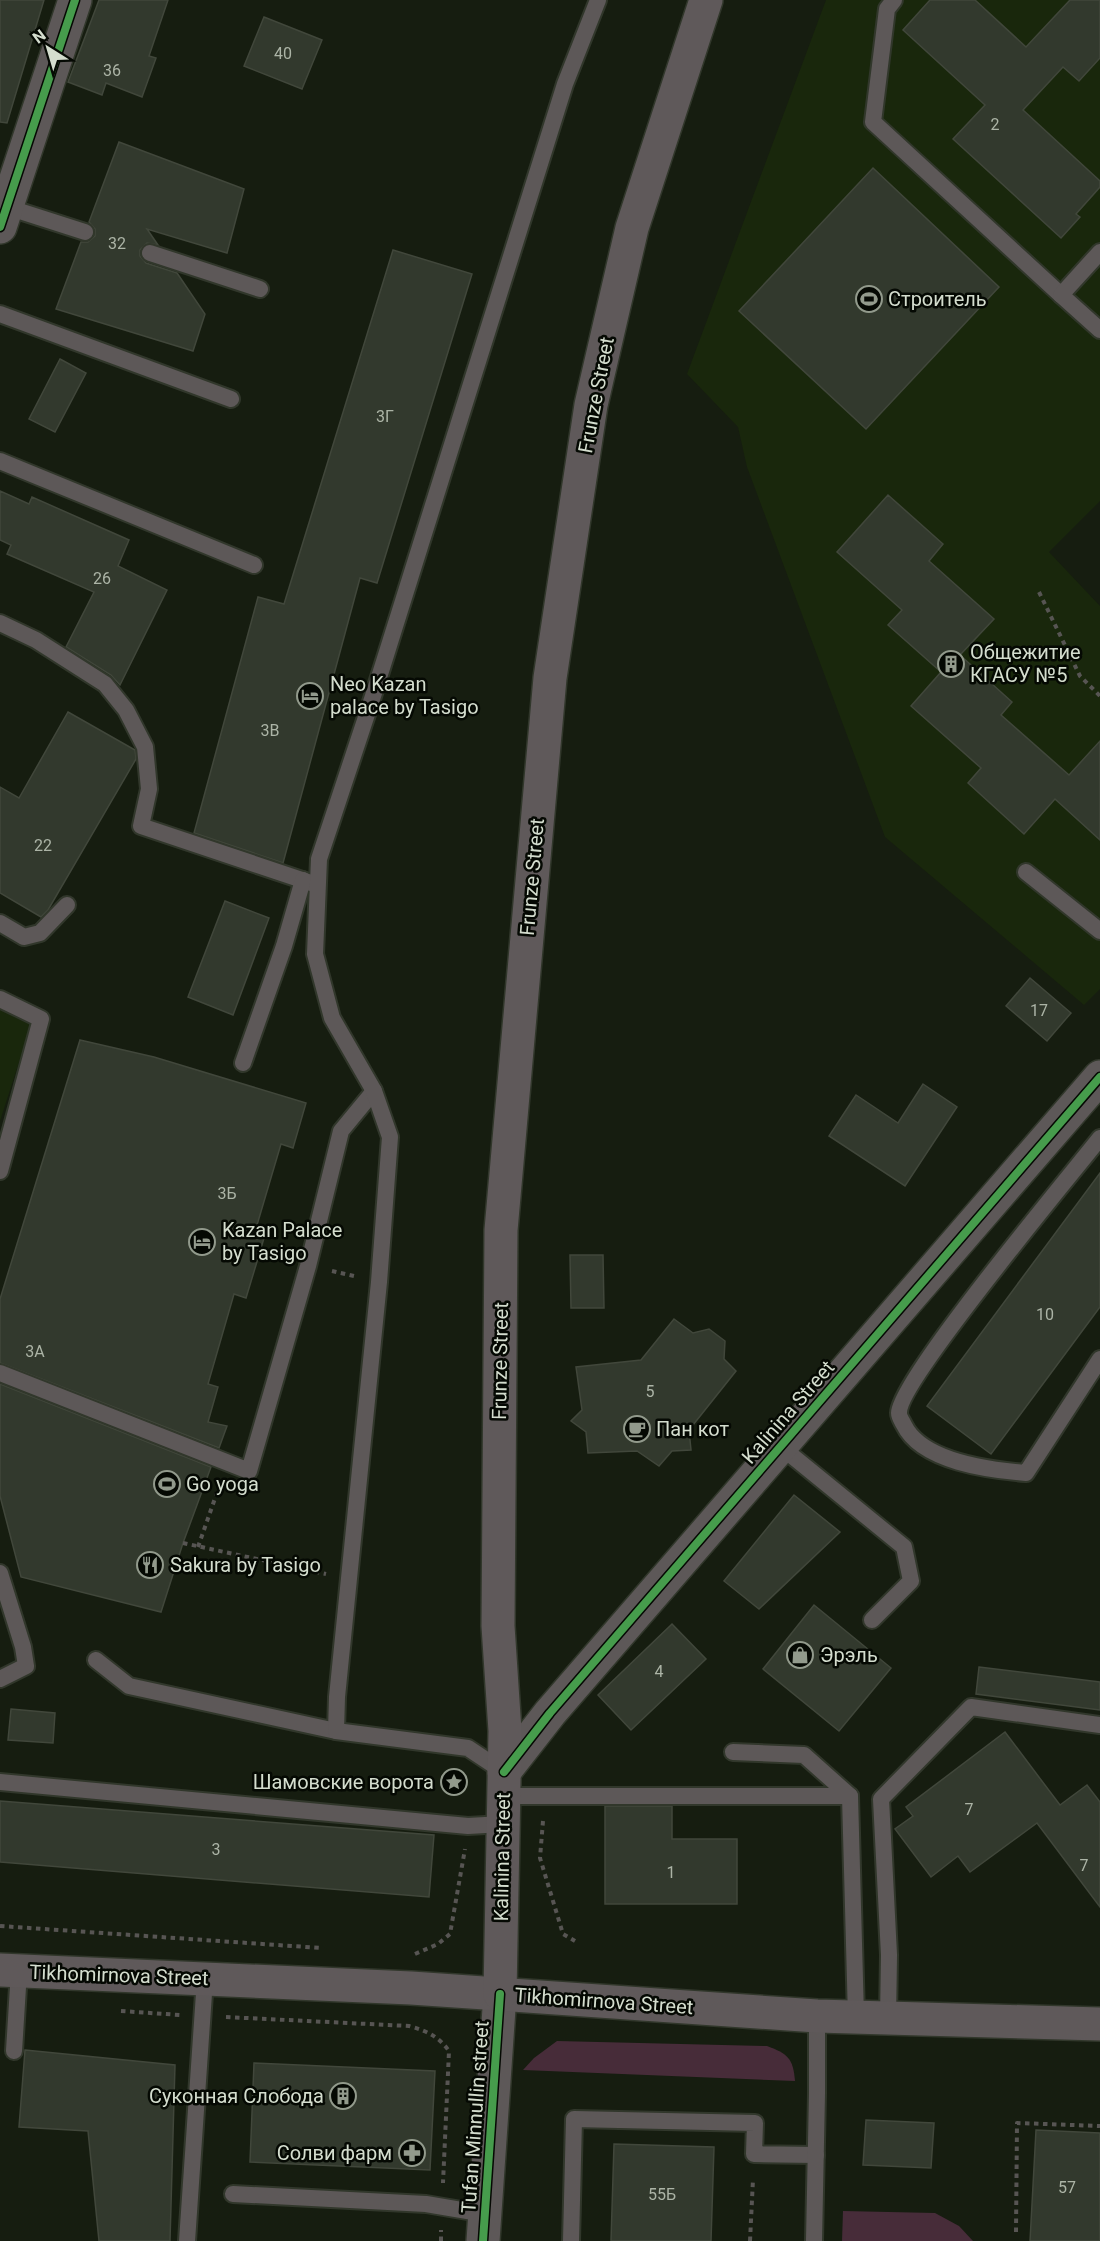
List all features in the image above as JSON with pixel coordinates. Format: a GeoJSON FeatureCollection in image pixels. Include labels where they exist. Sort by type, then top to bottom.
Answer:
{"type":"FeatureCollection","features":[{"type":"Feature","properties":{"kind":"main road","name":"Frunze Street"},"geometry":{"type":"LineString","coordinates":[[503,1797],[505,1731],[498,1626],[501,1230],[549,678],[591,405],[632,228],[706,0]]}},
{"type":"Feature","properties":{"kind":"main road","name":"Kalinina Street"},"geometry":{"type":"LineString","coordinates":[[500,1994],[503,1797]]}},
{"type":"Feature","properties":{"kind":"main road","name":"Tikhomirnova Street"},"geometry":{"type":"LineString","coordinates":[[9,1970],[500,1994],[817,2016],[1100,2024]]}},
{"type":"Feature","properties":{"kind":"street"},"geometry":{"type":"LineString","coordinates":[[3,217],[75,0]]}},
{"type":"Feature","properties":{"kind":"street","name":"Kalinina Street"},"geometry":{"type":"LineString","coordinates":[[503,1797],[550,1713],[1100,1077]]}},
{"type":"Feature","properties":{"kind":"street","name":"Tufan Minnullin street"},"geometry":{"type":"LineString","coordinates":[[484,2228],[500,1994]]}},
{"type":"Feature","properties":{"kind":"lane"},"geometry":{"type":"LineString","coordinates":[[243,1063],[284,946],[319,858],[376,687],[565,84],[598,0]]}},
{"type":"Feature","properties":{"kind":"lane"},"geometry":{"type":"LineString","coordinates":[[894,0],[886,9],[873,122],[1100,330]]}},
{"type":"Feature","properties":{"kind":"lane"},"geometry":{"type":"LineString","coordinates":[[3,217],[85,232]]}},
{"type":"Feature","properties":{"kind":"lane"},"geometry":{"type":"LineString","coordinates":[[1060,295],[1100,252]]}},
{"type":"Feature","properties":{"kind":"lane"},"geometry":{"type":"LineString","coordinates":[[150,254],[260,289]]}},
{"type":"Feature","properties":{"kind":"lane"},"geometry":{"type":"LineString","coordinates":[[0,314],[231,399]]}},
{"type":"Feature","properties":{"kind":"lane"},"geometry":{"type":"LineString","coordinates":[[0,461],[254,565]]}},
{"type":"Feature","properties":{"kind":"lane"},"geometry":{"type":"LineString","coordinates":[[0,623],[36,640],[105,684],[126,710],[145,747],[149,789],[141,826],[310,882]]}},
{"type":"Feature","properties":{"kind":"lane"},"geometry":{"type":"LineString","coordinates":[[1026,872],[1100,931]]}},
{"type":"Feature","properties":{"kind":"lane"},"geometry":{"type":"LineString","coordinates":[[310,882],[315,954],[332,1018],[374,1090],[390,1137],[379,1282],[336,1731]]}},
{"type":"Feature","properties":{"kind":"lane"},"geometry":{"type":"LineString","coordinates":[[0,923],[24,937],[40,933],[67,905]]}},
{"type":"Feature","properties":{"kind":"lane"},"geometry":{"type":"LineString","coordinates":[[0,999],[40,1019],[0,1172]]}},
{"type":"Feature","properties":{"kind":"lane"},"geometry":{"type":"LineString","coordinates":[[0,1373],[249,1471],[308,1266],[341,1131],[374,1090]]}},
{"type":"Feature","properties":{"kind":"lane"},"geometry":{"type":"LineString","coordinates":[[1100,1138],[943,1336],[902,1400],[899,1414],[906,1429],[918,1443],[943,1456],[984,1469],[1026,1473],[1100,1359]]}},
{"type":"Feature","properties":{"kind":"lane"},"geometry":{"type":"LineString","coordinates":[[780,1446],[904,1547],[911,1581],[872,1620]]}},
{"type":"Feature","properties":{"kind":"lane"},"geometry":{"type":"LineString","coordinates":[[0,1573],[23,1647],[26,1666],[0,1679]]}},
{"type":"Feature","properties":{"kind":"lane"},"geometry":{"type":"LineString","coordinates":[[96,1660],[129,1686],[336,1731],[468,1748],[503,1797]]}},
{"type":"Feature","properties":{"kind":"lane"},"geometry":{"type":"LineString","coordinates":[[888,2019],[889,1955],[881,1799],[971,1707],[1100,1725]]}},
{"type":"Feature","properties":{"kind":"lane"},"geometry":{"type":"LineString","coordinates":[[733,1752],[804,1755],[850,1796],[856,2017]]}},
{"type":"Feature","properties":{"kind":"lane"},"geometry":{"type":"LineString","coordinates":[[0,1782],[468,1826],[503,1797],[850,1796]]}},
{"type":"Feature","properties":{"kind":"lane"},"geometry":{"type":"LineString","coordinates":[[9,1970],[14,2051]]}},
{"type":"Feature","properties":{"kind":"lane"},"geometry":{"type":"LineString","coordinates":[[187,2241],[205,1979]]}},
{"type":"Feature","properties":{"kind":"lane"},"geometry":{"type":"LineString","coordinates":[[813,2241],[817,2016]]}},
{"type":"Feature","properties":{"kind":"lane"},"geometry":{"type":"LineString","coordinates":[[571,2241],[573,2119],[755,2123],[754,2154],[816,2155]]}},
{"type":"Feature","properties":{"kind":"lane"},"geometry":{"type":"LineString","coordinates":[[233,2193],[442,2206],[484,2228]]}},
{"type":"Feature","properties":{"kind":"path"},"geometry":{"type":"LineString","coordinates":[[1039,592],[1080,676],[1100,696]]}},
{"type":"Feature","properties":{"kind":"path"},"geometry":{"type":"LineString","coordinates":[[308,1266],[379,1282]]}},
{"type":"Feature","properties":{"kind":"path"},"geometry":{"type":"LineString","coordinates":[[198,1546],[227,1463]]}},
{"type":"Feature","properties":{"kind":"path"},"geometry":{"type":"LineString","coordinates":[[183,1543],[350,1579]]}},
{"type":"Feature","properties":{"kind":"path"},"geometry":{"type":"LineString","coordinates":[[546,1796],[540,1858],[563,1934],[575,1941]]}},
{"type":"Feature","properties":{"kind":"path"},"geometry":{"type":"LineString","coordinates":[[413,1954],[438,1944],[450,1934],[468,1826]]}},
{"type":"Feature","properties":{"kind":"path"},"geometry":{"type":"LineString","coordinates":[[0,1926],[330,1949]]}},
{"type":"Feature","properties":{"kind":"path"},"geometry":{"type":"LineString","coordinates":[[110,2011],[409,2026],[425,2030],[440,2039],[449,2050],[441,2241]]}},
{"type":"Feature","properties":{"kind":"path"},"geometry":{"type":"LineString","coordinates":[[1016,2232],[1017,2123],[1100,2126]]}},
{"type":"Feature","properties":{"kind":"path"},"geometry":{"type":"LineString","coordinates":[[750,2241],[754,2154]]}},
{"type":"Feature","properties":{"kind":"shaded area"},"geometry":{"type":"Polygon","coordinates":[[[826,0],[1100,0],[1100,501],[1049,552],[1100,606],[1100,989],[1084,1005],[885,837],[747,467],[738,427],[687,374],[826,0]]]}},
{"type":"Feature","properties":{"kind":"shaded area"},"geometry":{"type":"Polygon","coordinates":[[[0,1009],[31,1025],[0,1121],[0,1009]]]}},
{"type":"Feature","properties":{"kind":"shaded area"},"geometry":{"type":"Polygon","coordinates":[[[557,2041],[767,2046],[788,2058],[793,2067],[795,2081],[523,2070],[534,2058],[557,2041]]]}},
{"type":"Feature","properties":{"kind":"shaded area"},"geometry":{"type":"Polygon","coordinates":[[[843,2211],[935,2213],[959,2226],[973,2241],[842,2241],[843,2211]]]}},
{"type":"Feature","properties":{"kind":"building"},"geometry":{"type":"Polygon","coordinates":[[[0,0],[44,0],[7,123],[0,122],[0,0]]]}},
{"type":"Feature","properties":{"kind":"building"},"geometry":{"type":"Polygon","coordinates":[[[99,0],[168,0],[149,56],[156,58],[142,97],[106,83],[102,95],[68,82],[99,0]]]}},
{"type":"Feature","properties":{"kind":"building"},"geometry":{"type":"Polygon","coordinates":[[[930,0],[975,0],[1026,47],[1070,0],[1100,0],[1100,58],[1079,81],[1063,67],[1023,110],[1100,181],[1100,187],[1076,214],[1080,217],[1061,238],[953,139],[985,105],[903,30],[930,0]]]}},
{"type":"Feature","properties":{"kind":"building"},"geometry":{"type":"Polygon","coordinates":[[[264,17],[322,40],[302,89],[244,66],[264,17]]]}},
{"type":"Feature","properties":{"kind":"building"},"geometry":{"type":"Polygon","coordinates":[[[119,142],[244,189],[227,253],[147,229],[158,245],[147,243],[140,250],[140,256],[146,263],[177,273],[205,314],[193,351],[56,309],[81,242],[88,242],[95,236],[95,229],[89,222],[119,142]]]}},
{"type":"Feature","properties":{"kind":"building","name":"Строитель"},"geometry":{"type":"Polygon","coordinates":[[[873,168],[999,287],[866,429],[739,311],[873,168]]]}},
{"type":"Feature","properties":{"kind":"building"},"geometry":{"type":"Polygon","coordinates":[[[393,250],[472,274],[377,583],[360,578],[283,863],[194,833],[258,597],[284,604],[393,250]]]}},
{"type":"Feature","properties":{"kind":"building"},"geometry":{"type":"Polygon","coordinates":[[[60,359],[86,373],[55,432],[29,419],[60,359]]]}},
{"type":"Feature","properties":{"kind":"building"},"geometry":{"type":"Polygon","coordinates":[[[0,491],[29,504],[32,497],[129,540],[118,566],[167,590],[120,685],[111,675],[66,647],[94,592],[7,554],[11,545],[0,540],[0,491]]]}},
{"type":"Feature","properties":{"kind":"building","name":"Общежитие КГАСУ №5"},"geometry":{"type":"Polygon","coordinates":[[[888,495],[943,544],[929,561],[994,619],[960,655],[1012,702],[1001,715],[1069,775],[1100,741],[1100,840],[1055,799],[1024,834],[968,783],[981,768],[911,706],[941,672],[888,625],[902,610],[837,552],[888,495]]]}},
{"type":"Feature","properties":{"kind":"building"},"geometry":{"type":"Polygon","coordinates":[[[68,712],[135,750],[136,759],[48,910],[41,917],[0,893],[0,787],[19,798],[68,712]]]}},
{"type":"Feature","properties":{"kind":"building"},"geometry":{"type":"Polygon","coordinates":[[[225,901],[269,918],[233,1015],[188,997],[225,901]]]}},
{"type":"Feature","properties":{"kind":"building"},"geometry":{"type":"Polygon","coordinates":[[[1030,978],[1071,1013],[1047,1041],[1006,1006],[1030,978]]]}},
{"type":"Feature","properties":{"kind":"building"},"geometry":{"type":"Polygon","coordinates":[[[80,1040],[154,1057],[306,1103],[293,1148],[281,1144],[257,1225],[267,1228],[246,1298],[234,1294],[208,1384],[218,1387],[208,1422],[227,1426],[219,1448],[0,1363],[0,1299],[80,1040]]]}},
{"type":"Feature","properties":{"kind":"building"},"geometry":{"type":"Polygon","coordinates":[[[923,1084],[957,1107],[905,1186],[829,1136],[856,1095],[898,1123],[923,1084]]]}},
{"type":"Feature","properties":{"kind":"building"},"geometry":{"type":"Polygon","coordinates":[[[1100,1173],[1100,1307],[991,1454],[927,1406],[1100,1173]]]}},
{"type":"Feature","properties":{"kind":"building"},"geometry":{"type":"Polygon","coordinates":[[[570,1255],[603,1255],[604,1308],[571,1308],[570,1255]]]}},
{"type":"Feature","properties":{"kind":"building"},"geometry":{"type":"Polygon","coordinates":[[[674,1319],[693,1333],[709,1329],[725,1341],[724,1359],[736,1371],[689,1430],[691,1450],[672,1451],[659,1466],[637,1451],[588,1453],[586,1432],[571,1421],[582,1410],[576,1367],[641,1360],[674,1319]]]}},
{"type":"Feature","properties":{"kind":"building"},"geometry":{"type":"Polygon","coordinates":[[[0,1384],[211,1467],[161,1612],[21,1577],[0,1496],[0,1384]]]}},
{"type":"Feature","properties":{"kind":"building"},"geometry":{"type":"Polygon","coordinates":[[[794,1495],[840,1532],[759,1609],[724,1581],[794,1495]]]}},
{"type":"Feature","properties":{"kind":"building"},"geometry":{"type":"Polygon","coordinates":[[[814,1605],[891,1668],[839,1731],[763,1669],[814,1605]]]}},
{"type":"Feature","properties":{"kind":"building"},"geometry":{"type":"Polygon","coordinates":[[[672,1624],[706,1659],[631,1730],[598,1695],[672,1624]]]}},
{"type":"Feature","properties":{"kind":"building"},"geometry":{"type":"Polygon","coordinates":[[[979,1667],[1100,1682],[1100,1710],[976,1694],[979,1667]]]}},
{"type":"Feature","properties":{"kind":"building"},"geometry":{"type":"Polygon","coordinates":[[[11,1709],[55,1713],[53,1743],[8,1740],[11,1709]]]}},
{"type":"Feature","properties":{"kind":"building"},"geometry":{"type":"Polygon","coordinates":[[[1005,1732],[1060,1805],[1087,1785],[1100,1802],[1100,1907],[1037,1823],[970,1872],[958,1856],[931,1877],[895,1829],[913,1816],[906,1807],[1005,1732]]]}},
{"type":"Feature","properties":{"kind":"building"},"geometry":{"type":"Polygon","coordinates":[[[0,1801],[434,1835],[429,1897],[0,1862],[0,1801]]]}},
{"type":"Feature","properties":{"kind":"building"},"geometry":{"type":"Polygon","coordinates":[[[605,1806],[672,1806],[672,1839],[737,1839],[737,1904],[605,1904],[605,1806]]]}},
{"type":"Feature","properties":{"kind":"building"},"geometry":{"type":"Polygon","coordinates":[[[25,2050],[175,2065],[170,2241],[99,2241],[88,2131],[19,2127],[25,2050]]]}},
{"type":"Feature","properties":{"kind":"building","name":"Суконная Слобода"},"geometry":{"type":"Polygon","coordinates":[[[254,2063],[435,2071],[430,2170],[250,2162],[254,2063]]]}},
{"type":"Feature","properties":{"kind":"building"},"geometry":{"type":"Polygon","coordinates":[[[866,2120],[934,2123],[931,2168],[863,2165],[866,2120]]]}},
{"type":"Feature","properties":{"kind":"building"},"geometry":{"type":"Polygon","coordinates":[[[1036,2130],[1100,2133],[1100,2241],[1030,2241],[1036,2130]]]}},
{"type":"Feature","properties":{"kind":"building"},"geometry":{"type":"Polygon","coordinates":[[[614,2144],[714,2147],[711,2241],[611,2241],[614,2144]]]}},
{"type":"Feature","properties":{"kind":"cycle path"},"geometry":{"type":"LineString","coordinates":[[0,227],[75,0]]}},
{"type":"Feature","properties":{"kind":"cycle path"},"geometry":{"type":"LineString","coordinates":[[504,1772],[550,1713],[1100,1077]]}},
{"type":"Feature","properties":{"kind":"cycle path"},"geometry":{"type":"LineString","coordinates":[[483,2241],[500,1994]]}},
{"type":"Feature","properties":{"kind":"place","name":"Строитель"},"geometry":{"type":"Point","coordinates":[869,299]}},
{"type":"Feature","properties":{"kind":"place","name":"Общежитие КГАСУ №5"},"geometry":{"type":"Point","coordinates":[951,664]}},
{"type":"Feature","properties":{"kind":"place","name":"Neo Kazan palace by Tasigo"},"geometry":{"type":"Point","coordinates":[310,696]}},
{"type":"Feature","properties":{"kind":"place","name":"Kazan Palace by Tasigo"},"geometry":{"type":"Point","coordinates":[202,1242]}},
{"type":"Feature","properties":{"kind":"place","name":"Пан кот"},"geometry":{"type":"Point","coordinates":[637,1429]}},
{"type":"Feature","properties":{"kind":"place","name":"Go yoga"},"geometry":{"type":"Point","coordinates":[167,1484]}},
{"type":"Feature","properties":{"kind":"place","name":"Sakura by Tasigo"},"geometry":{"type":"Point","coordinates":[150,1565]}},
{"type":"Feature","properties":{"kind":"place","name":"Эрэль"},"geometry":{"type":"Point","coordinates":[800,1655]}},
{"type":"Feature","properties":{"kind":"place","name":"Шамовские ворота"},"geometry":{"type":"Point","coordinates":[454,1782]}},
{"type":"Feature","properties":{"kind":"place","name":"Суконная Слобода"},"geometry":{"type":"Point","coordinates":[343,2096]}},
{"type":"Feature","properties":{"kind":"place","name":"Солви фарм"},"geometry":{"type":"Point","coordinates":[412,2153]}}]}
